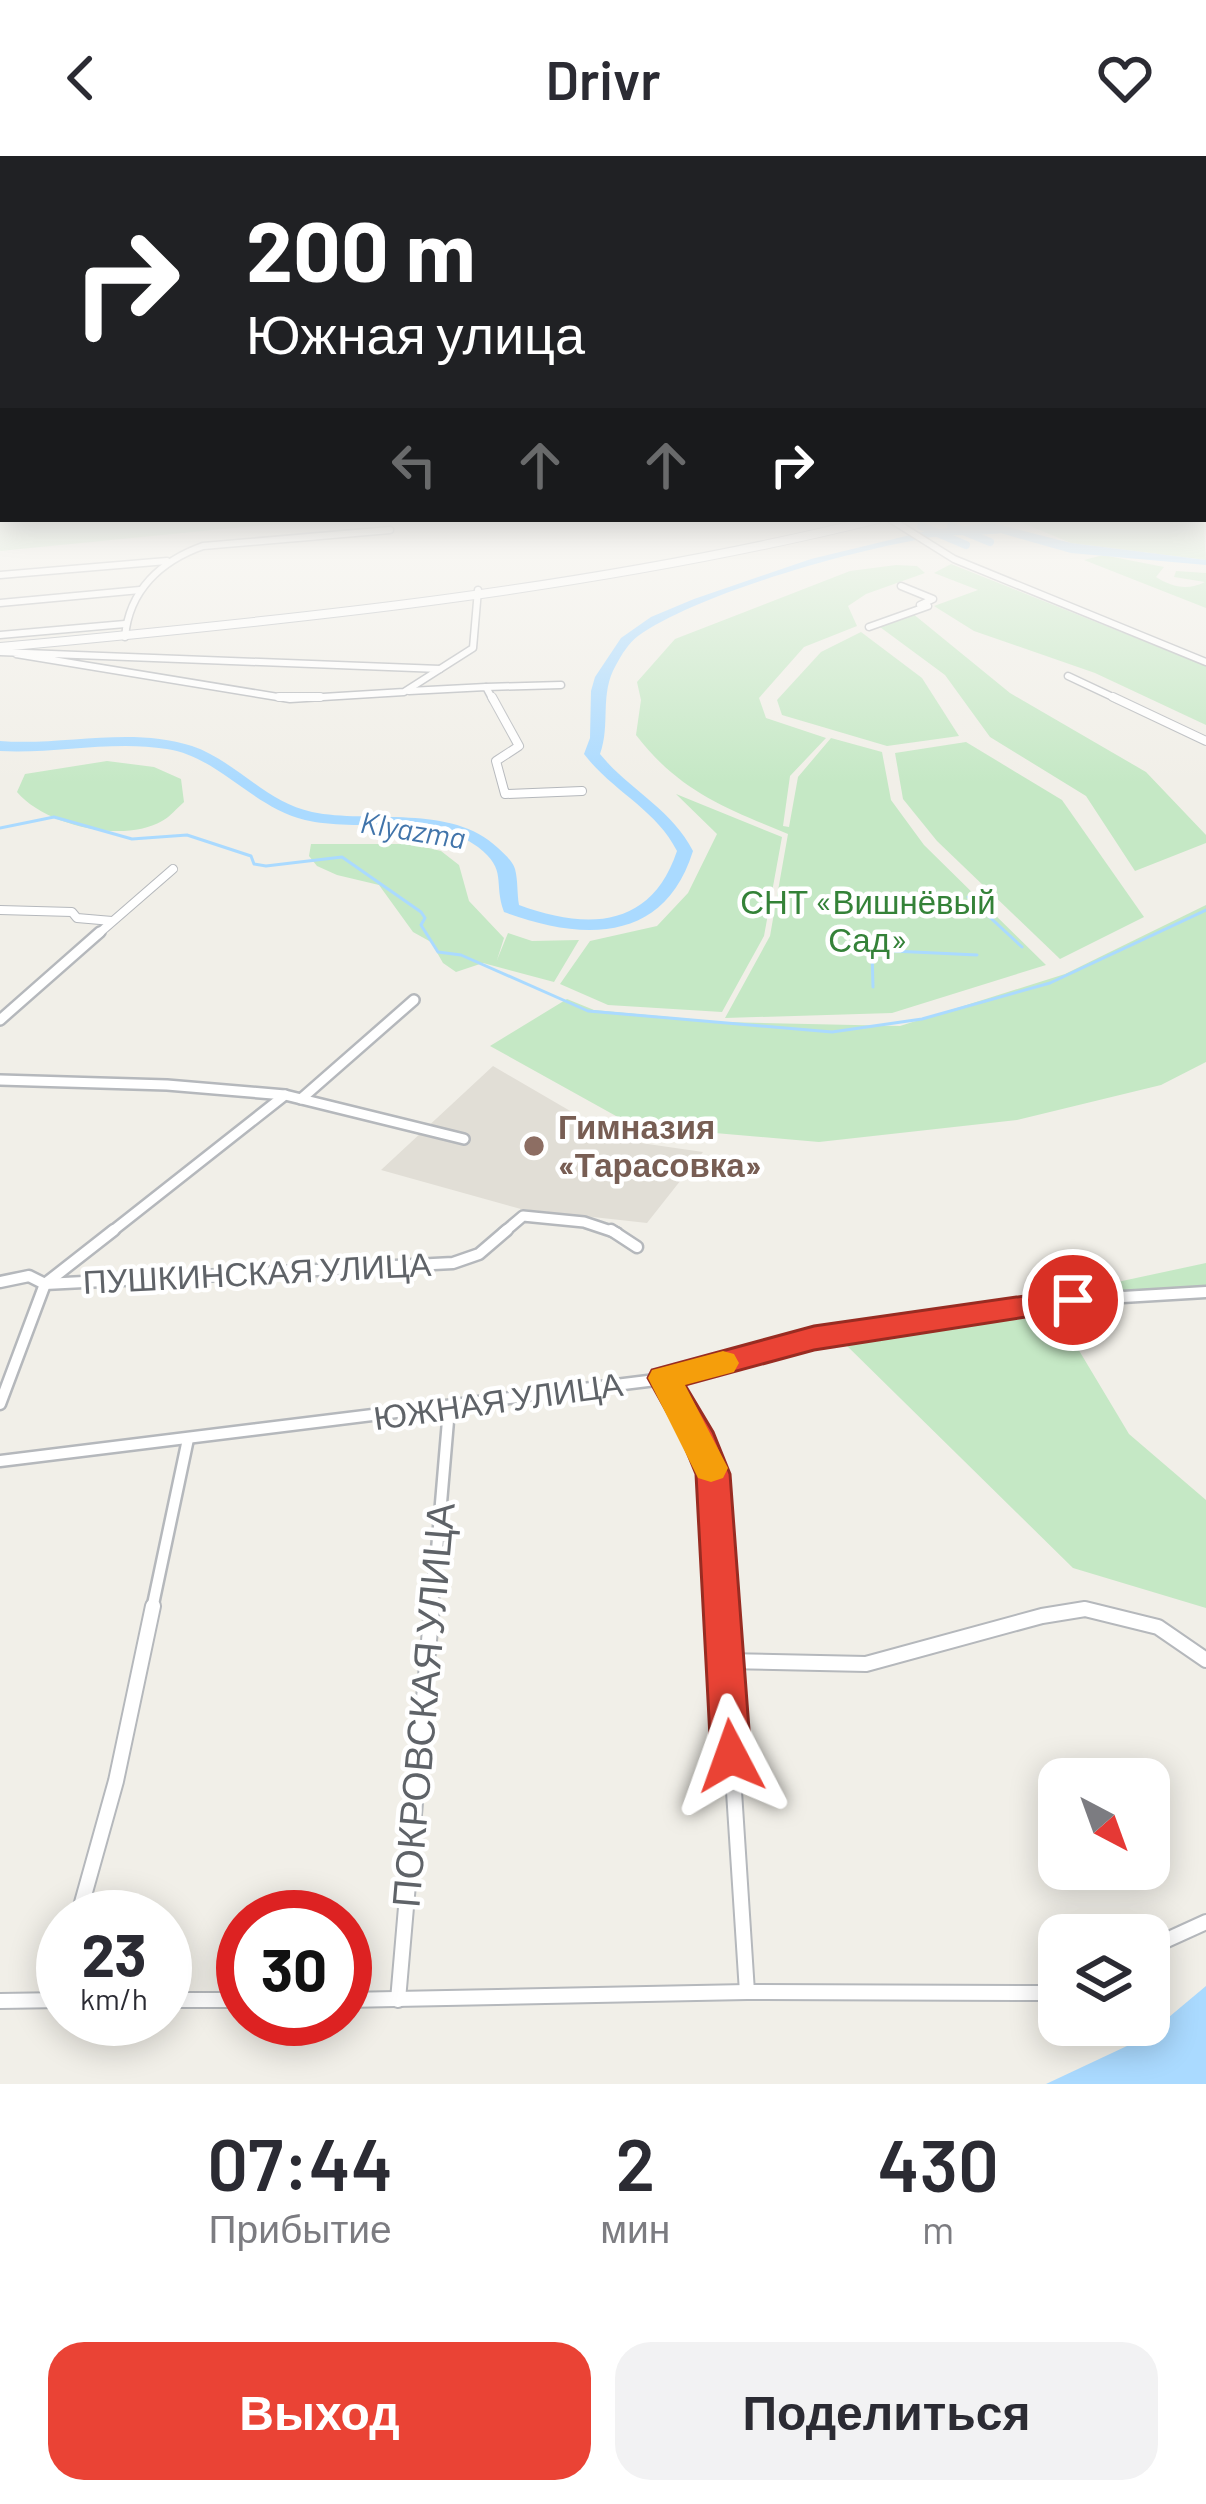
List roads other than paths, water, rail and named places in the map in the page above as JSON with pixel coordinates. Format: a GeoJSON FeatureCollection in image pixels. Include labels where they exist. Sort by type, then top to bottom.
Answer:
{"type":"FeatureCollection","features":[{"type":"Feature","properties":{"kind":"main road"},"geometry":{"type":"LineString","coordinates":[[0,650],[300,619],[398,603]]}},
{"type":"Feature","properties":{"kind":"street"},"geometry":{"type":"LineString","coordinates":[[125,637],[124,624],[134,603]]}},
{"type":"Feature","properties":{"kind":"street"},"geometry":{"type":"LineString","coordinates":[[404,692],[473,648],[477,603]]}},
{"type":"Feature","properties":{"kind":"street"},"geometry":{"type":"LineString","coordinates":[[917,606],[924,603]]}},
{"type":"Feature","properties":{"kind":"street"},"geometry":{"type":"LineString","coordinates":[[1064,603],[1206,662]]}},
{"type":"Feature","properties":{"kind":"street"},"geometry":{"type":"LineString","coordinates":[[869,627],[928,606]]}},
{"type":"Feature","properties":{"kind":"street"},"geometry":{"type":"LineString","coordinates":[[0,635],[124,624]]}},
{"type":"Feature","properties":{"kind":"street"},"geometry":{"type":"LineString","coordinates":[[0,650],[290,699],[561,685]]}},
{"type":"Feature","properties":{"kind":"street"},"geometry":{"type":"LineString","coordinates":[[16,654],[440,669]]}},
{"type":"Feature","properties":{"kind":"street"},"geometry":{"type":"LineString","coordinates":[[1068,676],[1206,740]]}},
{"type":"Feature","properties":{"kind":"street"},"geometry":{"type":"LineString","coordinates":[[486,687],[519,746],[496,760],[500,789],[505,794],[582,791]]}},
{"type":"Feature","properties":{"kind":"street"},"geometry":{"type":"LineString","coordinates":[[0,1020],[172,869]]}},
{"type":"Feature","properties":{"kind":"street"},"geometry":{"type":"LineString","coordinates":[[0,910],[71,911],[76,919],[112,921]]}},
{"type":"Feature","properties":{"kind":"street"},"geometry":{"type":"LineString","coordinates":[[301,1099],[414,1000]]}},
{"type":"Feature","properties":{"kind":"street"},"geometry":{"type":"LineString","coordinates":[[0,1080],[167,1085],[285,1095],[464,1139]]}},
{"type":"Feature","properties":{"kind":"street"},"geometry":{"type":"LineString","coordinates":[[0,1404],[45,1284],[285,1095]]}},
{"type":"Feature","properties":{"kind":"street","name":"ПУШКИНСКАЯ УЛИЦА"},"geometry":{"type":"LineString","coordinates":[[0,1282],[28,1276],[45,1284],[453,1263],[478,1254],[523,1216],[592,1223],[625,1235],[637,1247]]}},
{"type":"Feature","properties":{"kind":"street","name":"ЮЖНАЯ УЛИЦА"},"geometry":{"type":"LineString","coordinates":[[0,1461],[448,1409],[664,1378],[814,1338],[1073,1300],[1206,1292]]}},
{"type":"Feature","properties":{"kind":"street"},"geometry":{"type":"LineString","coordinates":[[664,1378],[696,1432],[713,1474],[747,1992]]}},
{"type":"Feature","properties":{"kind":"street","name":"ПОКРОВСКАЯ УЛИЦА"},"geometry":{"type":"LineString","coordinates":[[398,2000],[448,1409]]}},
{"type":"Feature","properties":{"kind":"street"},"geometry":{"type":"LineString","coordinates":[[86,1890],[116,1781],[188,1439]]}},
{"type":"Feature","properties":{"kind":"street"},"geometry":{"type":"LineString","coordinates":[[724,1661],[866,1664],[1042,1616],[1085,1609],[1158,1628],[1206,1660]]}},
{"type":"Feature","properties":{"kind":"street"},"geometry":{"type":"LineString","coordinates":[[1170,1938],[1206,1922]]}},
{"type":"Feature","properties":{"kind":"street"},"geometry":{"type":"LineString","coordinates":[[372,2000],[747,1992],[1038,1993]]}},
{"type":"Feature","properties":{"kind":"street"},"geometry":{"type":"LineString","coordinates":[[0,2002],[36,2001]]}},
{"type":"Feature","properties":{"kind":"water"},"geometry":{"type":"Polygon","coordinates":[[[1206,1986],[1206,2084],[1046,2084],[1127,2046],[1170,2046],[1170,2016],[1206,1986]]]}},
{"type":"Feature","properties":{"kind":"waterway","name":"Klyazma"},"geometry":{"type":"LineString","coordinates":[[0,746],[145,742],[185,748],[290,811],[336,820],[440,827],[479,840],[506,865],[510,908],[573,924],[616,921],[655,903],[671,887],[685,851],[666,821],[592,754],[599,685],[630,636],[694,603]]}},
{"type":"Feature","properties":{"kind":"waterway"},"geometry":{"type":"LineString","coordinates":[[0,828],[54,817],[132,839],[187,835],[251,856],[254,864],[266,866],[342,857],[421,912],[425,918],[421,925],[438,952],[461,955],[588,1011],[832,1032],[922,1019],[1050,983],[1206,910]]}},
{"type":"Feature","properties":{"kind":"waterway"},"geometry":{"type":"LineString","coordinates":[[968,897],[1022,947]]}},
{"type":"Feature","properties":{"kind":"waterway"},"geometry":{"type":"LineString","coordinates":[[873,987],[872,950],[977,955]]}},
{"type":"Feature","properties":{"kind":"place","name":"Гимназия «Тарасовка»"},"geometry":{"type":"Point","coordinates":[534,1146]}},
{"type":"Feature","properties":{"kind":"park label","name":"СНТ «Вишнёвый Сад»"},"geometry":{"type":"Point","coordinates":[868,921]}}]}
